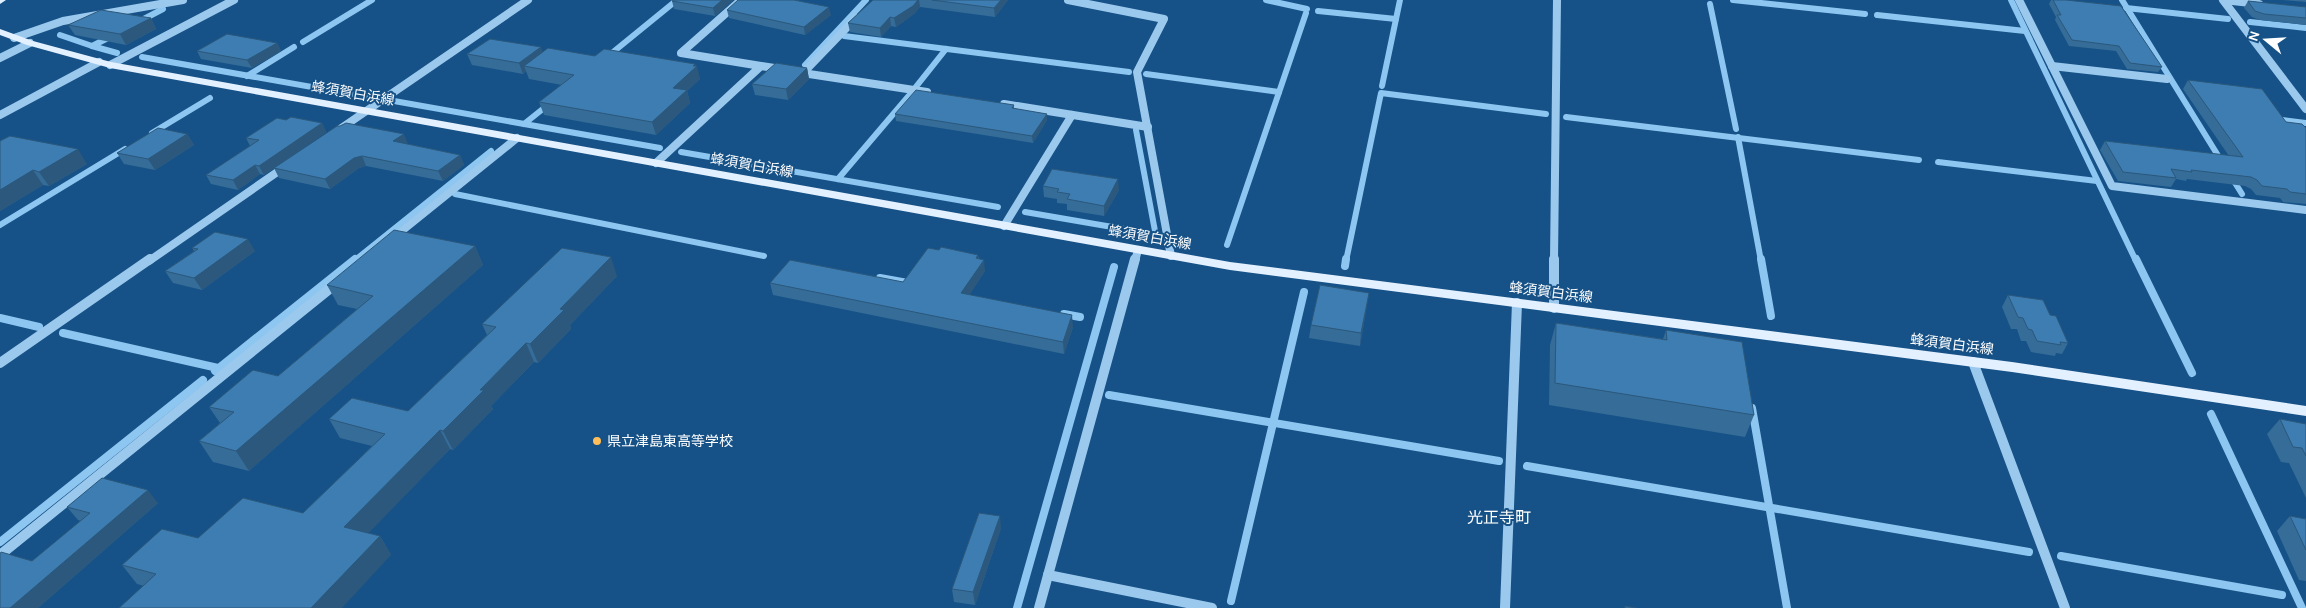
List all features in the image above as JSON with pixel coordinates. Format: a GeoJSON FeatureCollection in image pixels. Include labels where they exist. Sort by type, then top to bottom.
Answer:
{"type":"FeatureCollection","features":[{"type":"Feature","properties":{"kind":"main road","name":"蜂須賀白浜線"},"geometry":{"type":"LineString","coordinates":[[0,32],[30,43],[105,63],[1171,256],[1308,277],[1973,362],[2306,410]]}},
{"type":"Feature","properties":{"kind":"street"},"geometry":{"type":"LineString","coordinates":[[14,38],[63,21],[183,0]]}},
{"type":"Feature","properties":{"kind":"street"},"geometry":{"type":"LineString","coordinates":[[0,115],[234,0]]}},
{"type":"Feature","properties":{"kind":"street"},"geometry":{"type":"LineString","coordinates":[[334,134],[528,0]]}},
{"type":"Feature","properties":{"kind":"street"},"geometry":{"type":"LineString","coordinates":[[741,0],[681,53],[938,94]]}},
{"type":"Feature","properties":{"kind":"street"},"geometry":{"type":"LineString","coordinates":[[1068,0],[1164,20],[1137,72],[1171,256]]}},
{"type":"Feature","properties":{"kind":"street"},"geometry":{"type":"LineString","coordinates":[[1554,308],[1557,0]]}},
{"type":"Feature","properties":{"kind":"street"},"geometry":{"type":"LineString","coordinates":[[2019,0],[2112,186],[2306,210]]}},
{"type":"Feature","properties":{"kind":"street"},"geometry":{"type":"LineString","coordinates":[[2224,0],[2270,5]]}},
{"type":"Feature","properties":{"kind":"street"},"geometry":{"type":"LineString","coordinates":[[2224,0],[2306,109]]}},
{"type":"Feature","properties":{"kind":"street"},"geometry":{"type":"LineString","coordinates":[[803,73],[860,13]]}},
{"type":"Feature","properties":{"kind":"street"},"geometry":{"type":"LineString","coordinates":[[0,58],[30,43]]}},
{"type":"Feature","properties":{"kind":"street"},"geometry":{"type":"LineString","coordinates":[[656,163],[761,66]]}},
{"type":"Feature","properties":{"kind":"street"},"geometry":{"type":"LineString","coordinates":[[2052,66],[2167,79]]}},
{"type":"Feature","properties":{"kind":"street"},"geometry":{"type":"LineString","coordinates":[[995,103],[1148,127]]}},
{"type":"Feature","properties":{"kind":"street"},"geometry":{"type":"LineString","coordinates":[[1004,226],[1072,115]]}},
{"type":"Feature","properties":{"kind":"street"},"geometry":{"type":"LineString","coordinates":[[387,242],[518,138]]}},
{"type":"Feature","properties":{"kind":"street"},"geometry":{"type":"LineString","coordinates":[[0,363],[293,162]]}},
{"type":"Feature","properties":{"kind":"street"},"geometry":{"type":"LineString","coordinates":[[1039,608],[1138,250]]}},
{"type":"Feature","properties":{"kind":"street"},"geometry":{"type":"LineString","coordinates":[[0,555],[349,273]]}},
{"type":"Feature","properties":{"kind":"street"},"geometry":{"type":"LineString","coordinates":[[1506,608],[1517,303]]}},
{"type":"Feature","properties":{"kind":"street"},"geometry":{"type":"LineString","coordinates":[[1973,362],[2065,608]]}},
{"type":"Feature","properties":{"kind":"street"},"geometry":{"type":"LineString","coordinates":[[1048,575],[1212,608]]}},
{"type":"Feature","properties":{"kind":"building"},"geometry":{"type":"Polygon","coordinates":[[[722,0],[713,8],[672,1],[722,0]]]}},
{"type":"Feature","properties":{"kind":"building"},"geometry":{"type":"Polygon","coordinates":[[[738,0],[794,0],[829,7],[804,27],[727,10],[738,0]]]}},
{"type":"Feature","properties":{"kind":"building"},"geometry":{"type":"Polygon","coordinates":[[[873,0],[918,0],[913,6],[894,18],[890,17],[880,28],[848,23],[873,0]]]}},
{"type":"Feature","properties":{"kind":"building"},"geometry":{"type":"Polygon","coordinates":[[[932,0],[1001,0],[994,8],[932,0]]]}},
{"type":"Feature","properties":{"kind":"building"},"geometry":{"type":"Polygon","coordinates":[[[2053,0],[2121,6],[2162,67],[2130,63],[2119,46],[2072,40],[2057,15],[2061,15],[2053,0]]]}},
{"type":"Feature","properties":{"kind":"building"},"geometry":{"type":"Polygon","coordinates":[[[2248,1],[2306,7],[2306,18],[2264,14],[2255,11],[2248,1]]]}},
{"type":"Feature","properties":{"kind":"building"},"geometry":{"type":"Polygon","coordinates":[[[101,10],[151,18],[120,34],[68,25],[101,10]]]}},
{"type":"Feature","properties":{"kind":"building"},"geometry":{"type":"Polygon","coordinates":[[[227,34],[277,43],[247,60],[197,51],[227,34]]]}},
{"type":"Feature","properties":{"kind":"building"},"geometry":{"type":"Polygon","coordinates":[[[490,39],[541,47],[519,63],[467,54],[490,39]]]}},
{"type":"Feature","properties":{"kind":"building"},"geometry":{"type":"Polygon","coordinates":[[[548,48],[595,56],[604,49],[695,64],[693,66],[697,66],[673,88],[687,90],[652,122],[539,102],[574,75],[524,66],[548,48]]]}},
{"type":"Feature","properties":{"kind":"building"},"geometry":{"type":"Polygon","coordinates":[[[776,63],[807,68],[786,89],[752,84],[776,63]]]}},
{"type":"Feature","properties":{"kind":"building"},"geometry":{"type":"Polygon","coordinates":[[[2188,80],[2262,89],[2286,122],[2302,124],[2306,128],[2306,194],[2290,192],[2287,189],[2262,186],[2251,177],[2171,169],[2176,178],[2123,172],[2105,141],[2243,157],[2188,80]]]}},
{"type":"Feature","properties":{"kind":"building"},"geometry":{"type":"Polygon","coordinates":[[[916,90],[1014,105],[1012,108],[1047,114],[1032,136],[895,114],[916,90]]]}},
{"type":"Feature","properties":{"kind":"building"},"geometry":{"type":"Polygon","coordinates":[[[291,117],[322,123],[259,166],[255,165],[233,180],[206,175],[259,140],[246,138],[277,118],[286,120],[291,117]]]}},
{"type":"Feature","properties":{"kind":"building"},"geometry":{"type":"Polygon","coordinates":[[[346,123],[404,134],[393,141],[460,155],[438,171],[362,156],[354,158],[325,179],[274,168],[337,126],[346,123]]]}},
{"type":"Feature","properties":{"kind":"building"},"geometry":{"type":"Polygon","coordinates":[[[158,128],[187,134],[148,159],[117,153],[158,128]]]}},
{"type":"Feature","properties":{"kind":"building"},"geometry":{"type":"Polygon","coordinates":[[[10,136],[78,149],[39,172],[33,170],[0,190],[0,141],[10,136]]]}},
{"type":"Feature","properties":{"kind":"building"},"geometry":{"type":"Polygon","coordinates":[[[1052,169],[1118,179],[1104,206],[1067,199],[1070,194],[1057,192],[1059,189],[1043,186],[1052,169]]]}},
{"type":"Feature","properties":{"kind":"building"},"geometry":{"type":"Polygon","coordinates":[[[394,230],[475,246],[236,451],[199,441],[234,412],[209,407],[253,370],[278,376],[373,296],[327,285],[394,230]]]}},
{"type":"Feature","properties":{"kind":"building"},"geometry":{"type":"Polygon","coordinates":[[[215,232],[248,239],[194,278],[165,271],[198,249],[192,248],[215,232]]]}},
{"type":"Feature","properties":{"kind":"building"},"geometry":{"type":"Polygon","coordinates":[[[941,247],[978,255],[976,258],[984,260],[961,293],[1072,315],[1063,342],[770,283],[790,260],[903,282],[928,248],[939,250],[941,247]]]}},
{"type":"Feature","properties":{"kind":"building"},"geometry":{"type":"Polygon","coordinates":[[[562,248],[611,257],[560,309],[564,310],[530,344],[526,343],[480,390],[484,390],[443,431],[440,430],[344,527],[380,536],[311,608],[119,608],[156,574],[122,565],[162,529],[198,538],[243,498],[303,513],[385,434],[329,419],[352,398],[408,411],[496,327],[482,324],[562,248]]]}},
{"type":"Feature","properties":{"kind":"building"},"geometry":{"type":"Polygon","coordinates":[[[1320,285],[1369,293],[1361,333],[1311,325],[1320,285]]]}},
{"type":"Feature","properties":{"kind":"building"},"geometry":{"type":"Polygon","coordinates":[[[2008,295],[2043,300],[2050,315],[2056,316],[2068,343],[2060,342],[2061,345],[2037,341],[2023,318],[2018,317],[2008,295]]]}},
{"type":"Feature","properties":{"kind":"building"},"geometry":{"type":"Polygon","coordinates":[[[1556,323],[1667,340],[1666,330],[1742,342],[1754,415],[1555,383],[1556,323]]]}},
{"type":"Feature","properties":{"kind":"building"},"geometry":{"type":"Polygon","coordinates":[[[2280,419],[2306,424],[2306,456],[2302,448],[2293,447],[2280,419]]]}},
{"type":"Feature","properties":{"kind":"building"},"geometry":{"type":"Polygon","coordinates":[[[102,478],[148,490],[10,608],[0,608],[1,552],[32,561],[90,513],[67,507],[102,478]]]}},
{"type":"Feature","properties":{"kind":"building"},"geometry":{"type":"Polygon","coordinates":[[[979,513],[1000,516],[973,592],[952,589],[979,513]]]}},
{"type":"Feature","properties":{"kind":"building"},"geometry":{"type":"Polygon","coordinates":[[[2290,516],[2306,519],[2306,550],[2290,516]]]}},
{"type":"Feature","properties":{"kind":"waterway"},"geometry":{"type":"LineString","coordinates":[[303,42],[372,0]]}},
{"type":"Feature","properties":{"kind":"waterway"},"geometry":{"type":"LineString","coordinates":[[607,57],[677,0]]}},
{"type":"Feature","properties":{"kind":"waterway"},"geometry":{"type":"LineString","coordinates":[[805,65],[866,0]]}},
{"type":"Feature","properties":{"kind":"waterway"},"geometry":{"type":"LineString","coordinates":[[1266,0],[1307,9]]}},
{"type":"Feature","properties":{"kind":"waterway"},"geometry":{"type":"LineString","coordinates":[[1382,86],[1400,0]]}},
{"type":"Feature","properties":{"kind":"waterway"},"geometry":{"type":"LineString","coordinates":[[1733,0],[1865,14]]}},
{"type":"Feature","properties":{"kind":"waterway"},"geometry":{"type":"LineString","coordinates":[[2011,0],[2136,261]]}},
{"type":"Feature","properties":{"kind":"waterway"},"geometry":{"type":"LineString","coordinates":[[2122,0],[2127,8]]}},
{"type":"Feature","properties":{"kind":"waterway"},"geometry":{"type":"LineString","coordinates":[[1710,4],[1736,129]]}},
{"type":"Feature","properties":{"kind":"waterway"},"geometry":{"type":"LineString","coordinates":[[2127,8],[2228,19]]}},
{"type":"Feature","properties":{"kind":"waterway"},"geometry":{"type":"LineString","coordinates":[[2127,8],[2222,162]]}},
{"type":"Feature","properties":{"kind":"waterway"},"geometry":{"type":"LineString","coordinates":[[138,22],[163,9]]}},
{"type":"Feature","properties":{"kind":"waterway"},"geometry":{"type":"LineString","coordinates":[[1318,11],[1396,19]]}},
{"type":"Feature","properties":{"kind":"waterway"},"geometry":{"type":"LineString","coordinates":[[1227,245],[1306,13]]}},
{"type":"Feature","properties":{"kind":"waterway"},"geometry":{"type":"LineString","coordinates":[[1877,15],[2025,31]]}},
{"type":"Feature","properties":{"kind":"waterway"},"geometry":{"type":"LineString","coordinates":[[2250,22],[2306,28]]}},
{"type":"Feature","properties":{"kind":"waterway"},"geometry":{"type":"LineString","coordinates":[[60,35],[92,46]]}},
{"type":"Feature","properties":{"kind":"waterway"},"geometry":{"type":"LineString","coordinates":[[844,36],[1129,72]]}},
{"type":"Feature","properties":{"kind":"waterway"},"geometry":{"type":"LineString","coordinates":[[92,46],[110,37]]}},
{"type":"Feature","properties":{"kind":"waterway"},"geometry":{"type":"LineString","coordinates":[[92,46],[117,53]]}},
{"type":"Feature","properties":{"kind":"waterway"},"geometry":{"type":"LineString","coordinates":[[248,76],[294,47]]}},
{"type":"Feature","properties":{"kind":"waterway"},"geometry":{"type":"LineString","coordinates":[[915,88],[946,49]]}},
{"type":"Feature","properties":{"kind":"waterway"},"geometry":{"type":"LineString","coordinates":[[142,57],[248,76]]}},
{"type":"Feature","properties":{"kind":"waterway"},"geometry":{"type":"LineString","coordinates":[[1146,74],[1279,92]]}},
{"type":"Feature","properties":{"kind":"waterway"},"geometry":{"type":"LineString","coordinates":[[248,76],[374,98]]}},
{"type":"Feature","properties":{"kind":"waterway"},"geometry":{"type":"LineString","coordinates":[[838,179],[912,92]]}},
{"type":"Feature","properties":{"kind":"waterway"},"geometry":{"type":"LineString","coordinates":[[1346,261],[1381,93],[1546,114]]}},
{"type":"Feature","properties":{"kind":"waterway"},"geometry":{"type":"LineString","coordinates":[[152,133],[210,98]]}},
{"type":"Feature","properties":{"kind":"waterway"},"geometry":{"type":"LineString","coordinates":[[394,101],[524,124]]}},
{"type":"Feature","properties":{"kind":"waterway"},"geometry":{"type":"LineString","coordinates":[[524,124],[549,104]]}},
{"type":"Feature","properties":{"kind":"waterway"},"geometry":{"type":"LineString","coordinates":[[1566,117],[1738,138]]}},
{"type":"Feature","properties":{"kind":"waterway"},"geometry":{"type":"LineString","coordinates":[[2275,119],[2306,123]]}},
{"type":"Feature","properties":{"kind":"waterway"},"geometry":{"type":"LineString","coordinates":[[524,124],[660,148]]}},
{"type":"Feature","properties":{"kind":"waterway"},"geometry":{"type":"LineString","coordinates":[[1136,130],[1155,231]]}},
{"type":"Feature","properties":{"kind":"waterway"},"geometry":{"type":"LineString","coordinates":[[1738,138],[1919,160]]}},
{"type":"Feature","properties":{"kind":"waterway"},"geometry":{"type":"LineString","coordinates":[[1738,138],[1761,261]]}},
{"type":"Feature","properties":{"kind":"waterway"},"geometry":{"type":"LineString","coordinates":[[0,225],[125,149]]}},
{"type":"Feature","properties":{"kind":"waterway"},"geometry":{"type":"LineString","coordinates":[[354,261],[491,151]]}},
{"type":"Feature","properties":{"kind":"waterway"},"geometry":{"type":"LineString","coordinates":[[681,152],[998,207]]}},
{"type":"Feature","properties":{"kind":"waterway"},"geometry":{"type":"LineString","coordinates":[[1938,162],[2097,181]]}},
{"type":"Feature","properties":{"kind":"waterway"},"geometry":{"type":"LineString","coordinates":[[2232,178],[2242,194]]}},
{"type":"Feature","properties":{"kind":"waterway"},"geometry":{"type":"LineString","coordinates":[[455,194],[764,256]]}},
{"type":"Feature","properties":{"kind":"waterway"},"geometry":{"type":"LineString","coordinates":[[1025,212],[1124,229],[1123,234]]}},
{"type":"Feature","properties":{"kind":"waterway"},"geometry":{"type":"LineString","coordinates":[[215,371],[355,259]]}},
{"type":"Feature","properties":{"kind":"waterway"},"geometry":{"type":"LineString","coordinates":[[1345,266],[1346,259]]}},
{"type":"Feature","properties":{"kind":"waterway"},"geometry":{"type":"LineString","coordinates":[[1761,259],[1771,316]]}},
{"type":"Feature","properties":{"kind":"waterway"},"geometry":{"type":"LineString","coordinates":[[2136,259],[2192,373]]}},
{"type":"Feature","properties":{"kind":"waterway"},"geometry":{"type":"LineString","coordinates":[[1017,608],[1114,267]]}},
{"type":"Feature","properties":{"kind":"waterway"},"geometry":{"type":"LineString","coordinates":[[880,278],[913,284]]}},
{"type":"Feature","properties":{"kind":"waterway"},"geometry":{"type":"LineString","coordinates":[[1273,423],[1304,292]]}},
{"type":"Feature","properties":{"kind":"waterway"},"geometry":{"type":"LineString","coordinates":[[1064,314],[1080,317]]}},
{"type":"Feature","properties":{"kind":"waterway"},"geometry":{"type":"LineString","coordinates":[[0,318],[39,327]]}},
{"type":"Feature","properties":{"kind":"waterway"},"geometry":{"type":"LineString","coordinates":[[63,333],[218,368]]}},
{"type":"Feature","properties":{"kind":"waterway"},"geometry":{"type":"LineString","coordinates":[[0,542],[203,380]]}},
{"type":"Feature","properties":{"kind":"waterway"},"geometry":{"type":"LineString","coordinates":[[1109,395],[1273,423]]}},
{"type":"Feature","properties":{"kind":"waterway"},"geometry":{"type":"LineString","coordinates":[[1752,408],[1769,508]]}},
{"type":"Feature","properties":{"kind":"waterway"},"geometry":{"type":"LineString","coordinates":[[2211,414],[2302,608]]}},
{"type":"Feature","properties":{"kind":"waterway"},"geometry":{"type":"LineString","coordinates":[[1231,601],[1273,423]]}},
{"type":"Feature","properties":{"kind":"waterway"},"geometry":{"type":"LineString","coordinates":[[1273,423],[1499,461]]}},
{"type":"Feature","properties":{"kind":"waterway"},"geometry":{"type":"LineString","coordinates":[[1527,466],[1769,508]]}},
{"type":"Feature","properties":{"kind":"waterway"},"geometry":{"type":"LineString","coordinates":[[1769,508],[2029,552]]}},
{"type":"Feature","properties":{"kind":"waterway"},"geometry":{"type":"LineString","coordinates":[[1769,508],[1787,608]]}},
{"type":"Feature","properties":{"kind":"waterway"},"geometry":{"type":"LineString","coordinates":[[2061,556],[2282,595]]}},
{"type":"Feature","properties":{"kind":"place","name":"県立津島東高等学校"},"geometry":{"type":"Point","coordinates":[597,441]}},
{"type":"Feature","properties":{"kind":"district","name":"光正寺町"},"geometry":{"type":"Point","coordinates":[1499,517]}}]}
